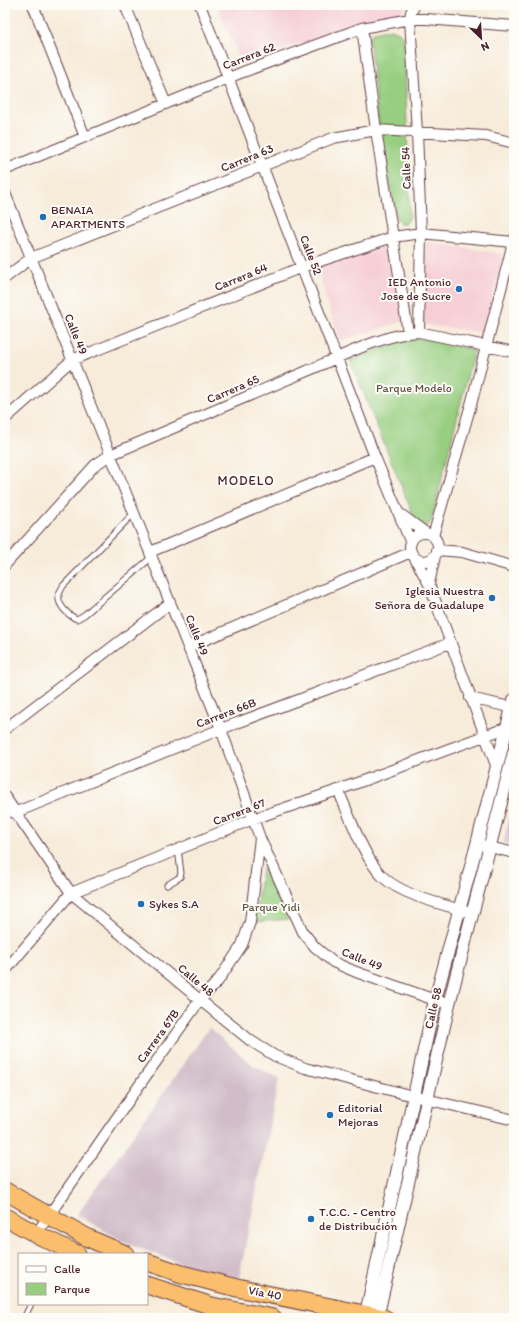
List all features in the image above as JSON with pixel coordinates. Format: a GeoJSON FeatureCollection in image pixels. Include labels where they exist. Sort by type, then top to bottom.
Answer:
{"type":"FeatureCollection","features":[{"type":"Feature","properties":{"kind":"highway"},"geometry":{"type":"LineString","coordinates":[[5,1190],[88,1238],[123,1253]]}},
{"type":"Feature","properties":{"kind":"highway"},"geometry":{"type":"LineString","coordinates":[[5,1217],[36,1234],[58,1249],[73,1253]]}},
{"type":"Feature","properties":{"kind":"highway","name":"Vía 40"},"geometry":{"type":"LineString","coordinates":[[148,1262],[182,1274],[230,1286],[374,1317]]}},
{"type":"Feature","properties":{"kind":"highway","name":"Vía 40"},"geometry":{"type":"LineString","coordinates":[[148,1285],[212,1306],[273,1318]]}},
{"type":"Feature","properties":{"kind":"street"},"geometry":{"type":"LineString","coordinates":[[34,5],[85,137]]}},
{"type":"Feature","properties":{"kind":"street"},"geometry":{"type":"LineString","coordinates":[[124,5],[166,104]]}},
{"type":"Feature","properties":{"kind":"street","name":"Calle 52"},"geometry":{"type":"LineString","coordinates":[[200,5],[227,78],[338,358],[375,457],[399,513],[411,550],[429,584],[497,768]]}},
{"type":"Feature","properties":{"kind":"street","name":"Calle 54"},"geometry":{"type":"LineString","coordinates":[[413,332],[421,233],[418,132],[410,19],[411,12],[415,5]]}},
{"type":"Feature","properties":{"kind":"street","name":"Carrera 62"},"geometry":{"type":"LineString","coordinates":[[5,170],[227,78],[362,28],[410,19],[514,26]]}},
{"type":"Feature","properties":{"kind":"street","name":"Calle 54"},"geometry":{"type":"LineString","coordinates":[[362,28],[376,130],[394,237],[413,332]]}},
{"type":"Feature","properties":{"kind":"street","name":"Carrera 63"},"geometry":{"type":"LineString","coordinates":[[5,278],[31,258],[333,138],[376,130],[486,136],[514,143]]}},
{"type":"Feature","properties":{"kind":"street","name":"Calle 49"},"geometry":{"type":"LineString","coordinates":[[5,193],[221,729],[260,838],[303,932],[315,947],[333,962],[356,972],[449,1004]]}},
{"type":"Feature","properties":{"kind":"street","name":"Carrera 64"},"geometry":{"type":"LineString","coordinates":[[5,419],[72,360],[302,267],[394,237],[421,233],[514,240]]}},
{"type":"Feature","properties":{"kind":"street"},"geometry":{"type":"LineString","coordinates":[[431,535],[472,401],[485,346],[514,240]]}},
{"type":"Feature","properties":{"kind":"street","name":"Carrera 65"},"geometry":{"type":"LineString","coordinates":[[5,565],[95,465],[110,455],[376,342],[413,332],[514,352]]}},
{"type":"Feature","properties":{"kind":"street"},"geometry":{"type":"LineString","coordinates":[[151,554],[375,457]]}},
{"type":"Feature","properties":{"kind":"street"},"geometry":{"type":"LineString","coordinates":[[399,513],[431,535],[462,552],[514,567]]}},
{"type":"Feature","properties":{"kind":"street"},"geometry":{"type":"LineString","coordinates":[[429,584],[436,553],[437,542],[431,535],[420,533],[415,536],[411,550],[416,558],[423,561],[431,559],[436,553],[462,552]]}},
{"type":"Feature","properties":{"kind":"street"},"geometry":{"type":"LineString","coordinates":[[188,647],[411,550]]}},
{"type":"Feature","properties":{"kind":"street"},"geometry":{"type":"LineString","coordinates":[[5,729],[170,603]]}},
{"type":"Feature","properties":{"kind":"street","name":"Carrera 66B"},"geometry":{"type":"LineString","coordinates":[[14,813],[221,729],[450,643]]}},
{"type":"Feature","properties":{"kind":"street"},"geometry":{"type":"LineString","coordinates":[[470,698],[513,705]]}},
{"type":"Feature","properties":{"kind":"street","name":"Calle 58"},"geometry":{"type":"LineString","coordinates":[[374,1317],[472,913],[497,768],[510,727],[513,705]]}},
{"type":"Feature","properties":{"kind":"street","name":"Carrera 67"},"geometry":{"type":"LineString","coordinates":[[5,971],[71,893],[253,819],[338,790],[510,727]]}},
{"type":"Feature","properties":{"kind":"street","name":"Calle 58"},"geometry":{"type":"LineString","coordinates":[[374,1317],[413,1096],[435,1000],[459,909],[483,846],[514,752]]}},
{"type":"Feature","properties":{"kind":"street"},"geometry":{"type":"LineString","coordinates":[[338,790],[366,855],[382,876],[404,891],[472,913]]}},
{"type":"Feature","properties":{"kind":"street","name":"Calle 48"},"geometry":{"type":"LineString","coordinates":[[5,797],[14,813],[71,893],[251,1041],[275,1056],[305,1068],[514,1120]]}},
{"type":"Feature","properties":{"kind":"street","name":"Carrera 67B"},"geometry":{"type":"LineString","coordinates":[[36,1234],[200,1000],[218,981],[238,953],[246,937],[252,910],[260,838]]}},
{"type":"Feature","properties":{"kind":"street"},"geometry":{"type":"LineString","coordinates":[[483,846],[514,853]]}},
{"type":"Feature","properties":{"kind":"lane"},"geometry":{"type":"LineString","coordinates":[[134,513],[63,586],[59,594],[60,603],[71,616],[77,619],[84,615],[151,554]]}},
{"type":"Feature","properties":{"kind":"lane"},"geometry":{"type":"LineString","coordinates":[[167,885],[180,877],[181,873],[178,849]]}},
{"type":"Feature","properties":{"kind":"lane"},"geometry":{"type":"LineString","coordinates":[[24,1318],[30,1305]]}},
{"type":"Feature","properties":{"kind":"shaded area"},"geometry":{"type":"Polygon","coordinates":[[[217,5],[405,5],[401,15],[361,23],[242,64],[217,5]]]}},
{"type":"Feature","properties":{"kind":"shaded area","name":"IED Antonio Jose de Sucre"},"geometry":{"type":"Polygon","coordinates":[[[426,242],[503,254],[484,333],[421,324],[426,242]]]}},
{"type":"Feature","properties":{"kind":"shaded area","name":"IED Antonio Jose de Sucre"},"geometry":{"type":"Polygon","coordinates":[[[384,245],[404,321],[340,341],[316,266],[384,245]]]}},
{"type":"Feature","properties":{"kind":"shaded area"},"geometry":{"type":"Polygon","coordinates":[[[514,801],[514,846],[503,843],[514,801]]]}},
{"type":"Feature","properties":{"kind":"shaded area"},"geometry":{"type":"Polygon","coordinates":[[[209,1028],[254,1066],[279,1078],[239,1278],[188,1266],[128,1244],[77,1215],[209,1028]]]}},
{"type":"Feature","properties":{"kind":"green space"},"geometry":{"type":"Polygon","coordinates":[[[391,29],[399,32],[404,37],[410,217],[406,223],[400,223],[396,218],[378,119],[369,38],[373,33],[391,29]]]}},
{"type":"Feature","properties":{"kind":"green space","name":"Parque Modelo"},"geometry":{"type":"Polygon","coordinates":[[[420,337],[474,350],[431,522],[425,527],[416,522],[350,360],[408,338],[420,337]]]}},
{"type":"Feature","properties":{"kind":"green space","name":"Parque Yidi"},"geometry":{"type":"Polygon","coordinates":[[[269,868],[291,919],[254,922],[262,869],[269,868]]]}},
{"type":"Feature","properties":{"kind":"place","name":"BENAIA APARTMENTS"},"geometry":{"type":"Point","coordinates":[43,217]}},
{"type":"Feature","properties":{"kind":"place","name":"IED Antonio Jose de Sucre"},"geometry":{"type":"Point","coordinates":[459,289]}},
{"type":"Feature","properties":{"kind":"place","name":"Iglesia Nuestra Señora de Guadalupe"},"geometry":{"type":"Point","coordinates":[492,598]}},
{"type":"Feature","properties":{"kind":"place","name":"Sykes S.A"},"geometry":{"type":"Point","coordinates":[141,904]}},
{"type":"Feature","properties":{"kind":"place","name":"Editorial Mejoras"},"geometry":{"type":"Point","coordinates":[330,1115]}},
{"type":"Feature","properties":{"kind":"place","name":"T.C.C. - Centro de Distribución"},"geometry":{"type":"Point","coordinates":[311,1219]}},
{"type":"Feature","properties":{"kind":"district","name":"MODELO"},"geometry":{"type":"Point","coordinates":[246,480]}}]}
